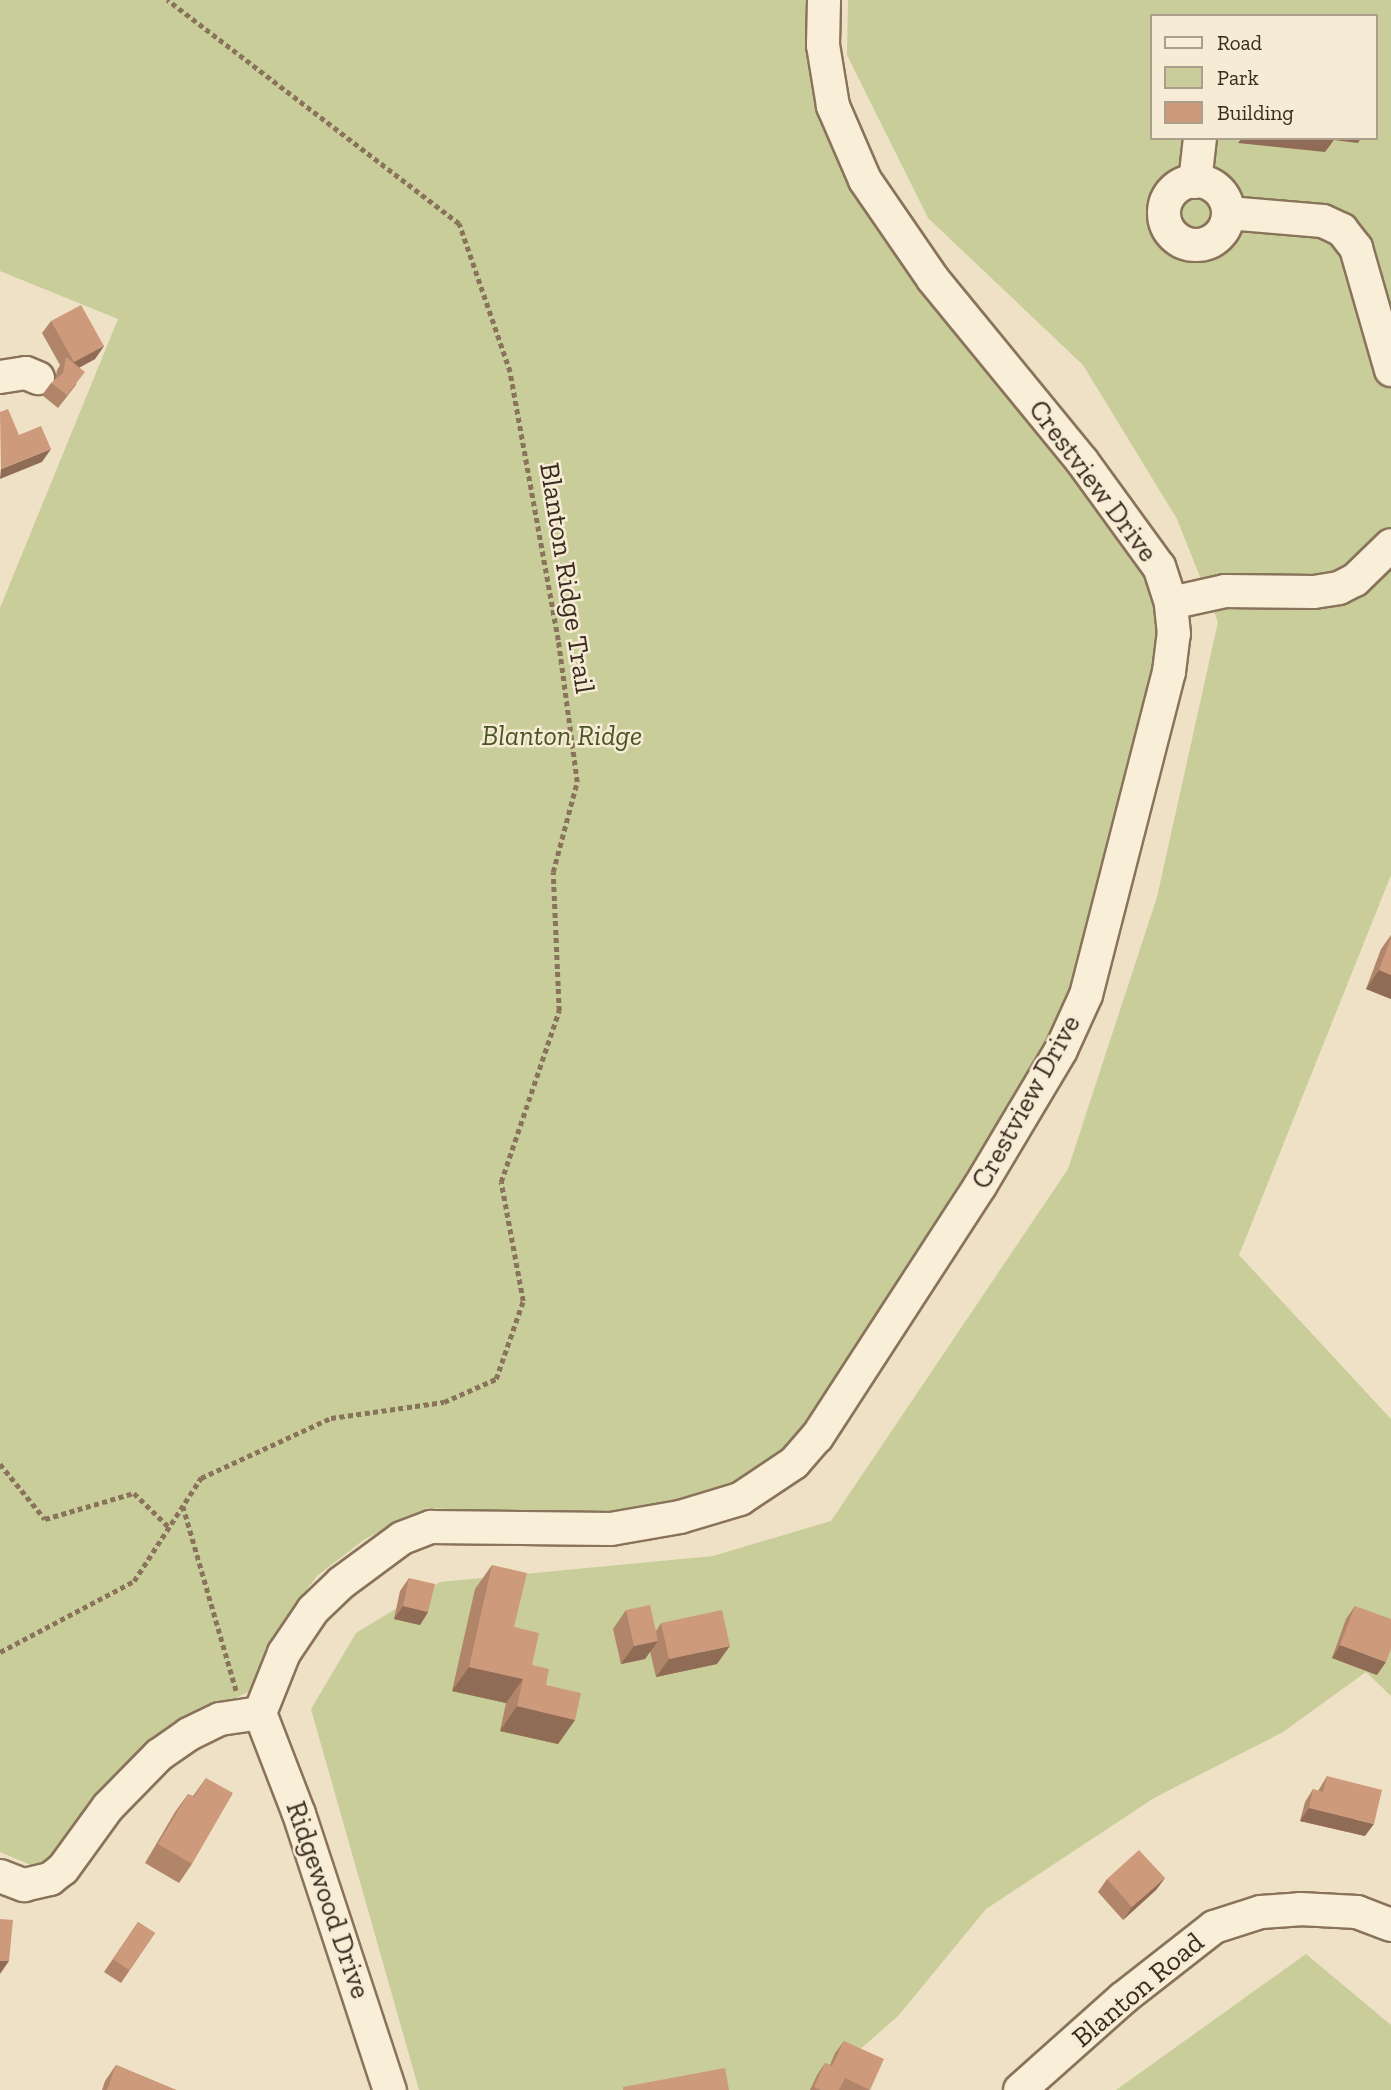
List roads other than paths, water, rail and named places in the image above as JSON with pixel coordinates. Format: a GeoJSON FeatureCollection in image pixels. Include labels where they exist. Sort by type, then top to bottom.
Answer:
{"type":"FeatureCollection","features":[{"type":"Feature","properties":{"kind":"street","name":"Crestview Drive"},"geometry":{"type":"LineString","coordinates":[[251,1713],[284,1653],[313,1610],[341,1583],[402,1538],[431,1527],[611,1529],[680,1517],[740,1499],[768,1484],[817,1437],[1031,1104],[1086,995],[1170,672],[1174,635],[1171,603],[1151,556],[1082,461],[933,279],[864,180],[833,106],[823,45],[824,0]]}},
{"type":"Feature","properties":{"kind":"street"},"geometry":{"type":"LineString","coordinates":[[1195,181],[1200,140]]}},
{"type":"Feature","properties":{"kind":"street"},"geometry":{"type":"LineString","coordinates":[[1195,181],[1222,194],[1228,213],[1214,240],[1195,245],[1175,237],[1165,219],[1168,198],[1184,184],[1195,181]]}},
{"type":"Feature","properties":{"kind":"street"},"geometry":{"type":"LineString","coordinates":[[1228,213],[1323,220],[1342,230],[1356,248],[1391,370]]}},
{"type":"Feature","properties":{"kind":"street"},"geometry":{"type":"LineString","coordinates":[[0,377],[26,373],[38,378]]}},
{"type":"Feature","properties":{"kind":"street"},"geometry":{"type":"LineString","coordinates":[[1171,603],[1225,591],[1314,592],[1339,588],[1355,580],[1391,545]]}},
{"type":"Feature","properties":{"kind":"street"},"geometry":{"type":"LineString","coordinates":[[0,1876],[24,1885],[50,1879],[71,1859],[108,1807],[159,1755],[189,1734],[251,1713]]}},
{"type":"Feature","properties":{"kind":"street","name":"Ridgewood Drive"},"geometry":{"type":"LineString","coordinates":[[251,1713],[299,1814],[390,2090]]}},
{"type":"Feature","properties":{"kind":"street","name":"Blanton Road"},"geometry":{"type":"LineString","coordinates":[[1020,2090],[1122,1999],[1214,1927],[1261,1912],[1300,1909],[1357,1912],[1391,1925]]}},
{"type":"Feature","properties":{"kind":"park label","name":"Blanton Ridge"},"geometry":{"type":"Point","coordinates":[562,736]}}]}
